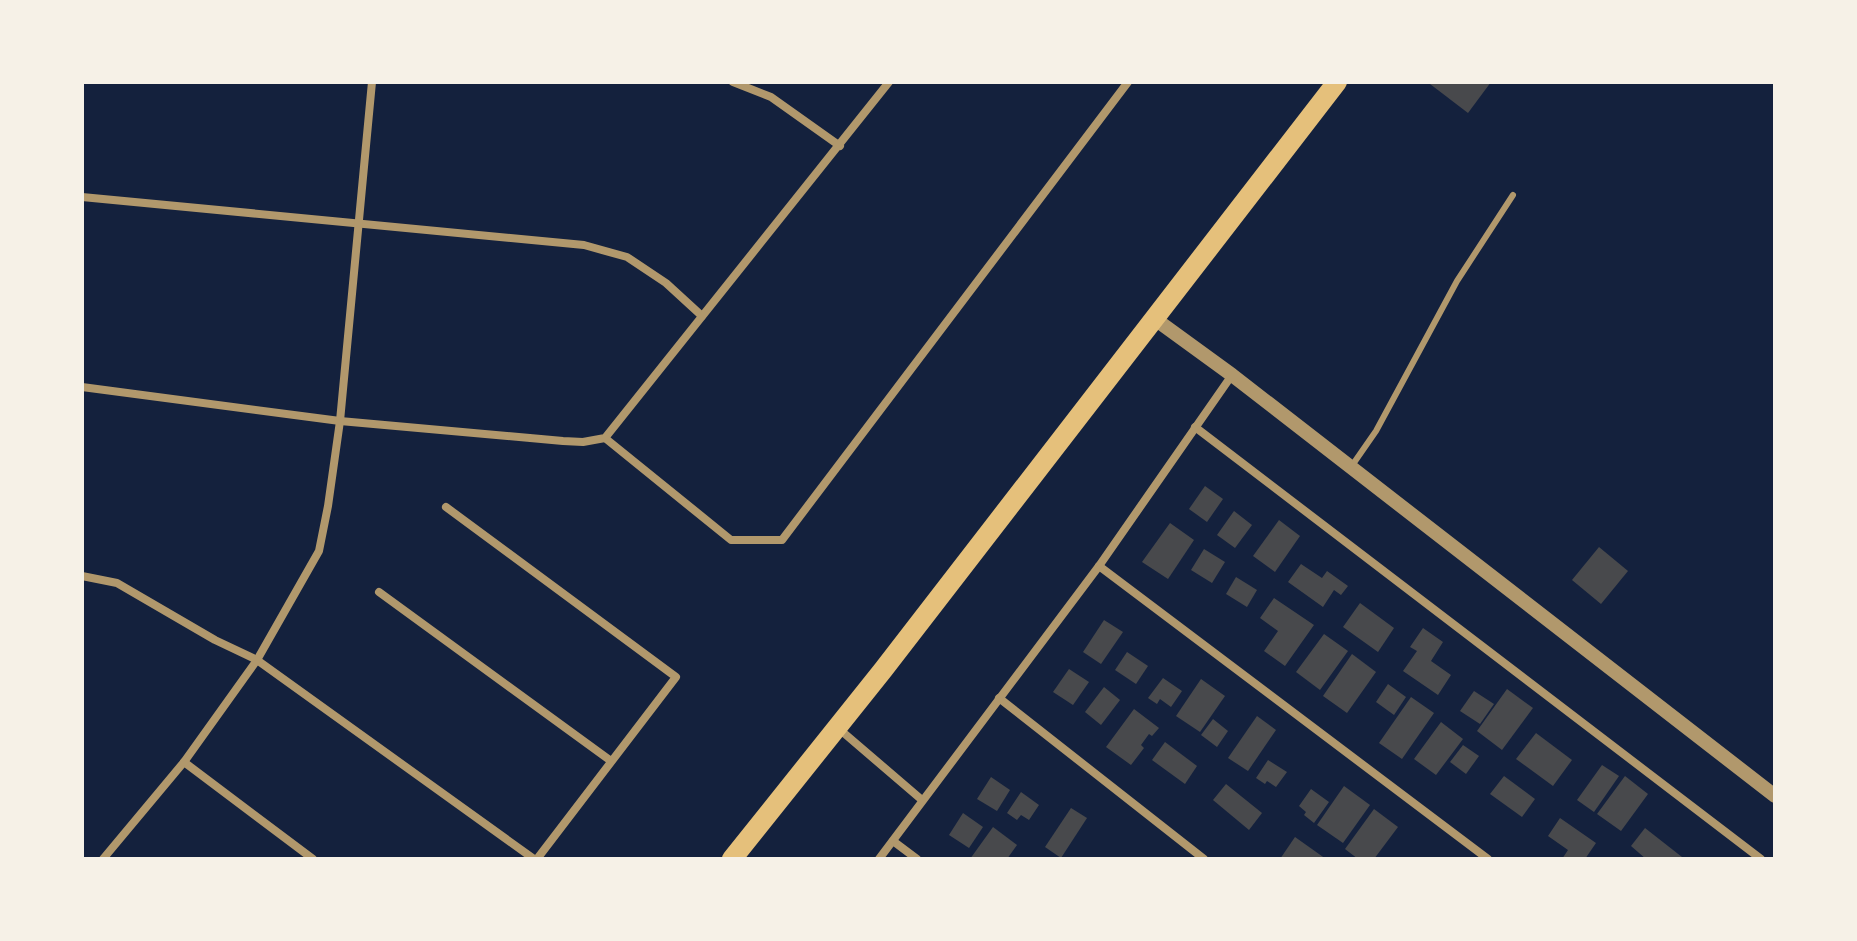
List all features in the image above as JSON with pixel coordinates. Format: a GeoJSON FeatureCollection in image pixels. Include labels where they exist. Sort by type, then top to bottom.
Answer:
{"type":"FeatureCollection","features":[{"type":"Feature","properties":{"kind":"main road"},"geometry":{"type":"LineString","coordinates":[[732,859],[1337,82]]}},
{"type":"Feature","properties":{"kind":"street"},"geometry":{"type":"LineString","coordinates":[[103,859],[184,762],[257,660],[319,551],[340,421],[372,82]]}},
{"type":"Feature","properties":{"kind":"street"},"geometry":{"type":"LineString","coordinates":[[733,82],[771,97],[840,146]]}},
{"type":"Feature","properties":{"kind":"street"},"geometry":{"type":"LineString","coordinates":[[82,387],[340,421],[563,441],[583,442],[605,438],[889,82]]}},
{"type":"Feature","properties":{"kind":"street"},"geometry":{"type":"LineString","coordinates":[[605,438],[731,540],[782,540],[1128,82]]}},
{"type":"Feature","properties":{"kind":"street"},"geometry":{"type":"LineString","coordinates":[[82,197],[598,249],[627,257],[666,283],[702,316]]}},
{"type":"Feature","properties":{"kind":"street"},"geometry":{"type":"LineString","coordinates":[[1155,319],[1232,375],[1775,796]]}},
{"type":"Feature","properties":{"kind":"street"},"geometry":{"type":"LineString","coordinates":[[879,859],[1099,566],[1232,375]]}},
{"type":"Feature","properties":{"kind":"street"},"geometry":{"type":"LineString","coordinates":[[1195,427],[1761,859]]}},
{"type":"Feature","properties":{"kind":"street"},"geometry":{"type":"LineString","coordinates":[[82,576],[117,583],[215,640],[257,660],[536,859],[676,677],[446,507]]}},
{"type":"Feature","properties":{"kind":"street"},"geometry":{"type":"LineString","coordinates":[[1099,566],[1488,859]]}},
{"type":"Feature","properties":{"kind":"street"},"geometry":{"type":"LineString","coordinates":[[379,592],[611,761]]}},
{"type":"Feature","properties":{"kind":"street"},"geometry":{"type":"LineString","coordinates":[[999,698],[1204,859]]}},
{"type":"Feature","properties":{"kind":"street"},"geometry":{"type":"LineString","coordinates":[[837,728],[922,800]]}},
{"type":"Feature","properties":{"kind":"street"},"geometry":{"type":"LineString","coordinates":[[184,762],[313,859]]}},
{"type":"Feature","properties":{"kind":"street"},"geometry":{"type":"LineString","coordinates":[[893,841],[917,859]]}},
{"type":"Feature","properties":{"kind":"lane"},"geometry":{"type":"LineString","coordinates":[[1351,467],[1376,431],[1457,281],[1513,195]]}},
{"type":"Feature","properties":{"kind":"building"},"geometry":{"type":"Polygon","coordinates":[[[1491,82],[1468,113],[1430,84],[1491,82]]]}},
{"type":"Feature","properties":{"kind":"building"},"geometry":{"type":"Polygon","coordinates":[[[1205,486],[1223,499],[1207,522],[1189,509],[1205,486]]]}},
{"type":"Feature","properties":{"kind":"building"},"geometry":{"type":"Polygon","coordinates":[[[1234,511],[1252,525],[1235,548],[1217,535],[1234,511]]]}},
{"type":"Feature","properties":{"kind":"building"},"geometry":{"type":"Polygon","coordinates":[[[1279,520],[1300,536],[1275,572],[1253,556],[1279,520]]]}},
{"type":"Feature","properties":{"kind":"building"},"geometry":{"type":"Polygon","coordinates":[[[1170,523],[1194,540],[1168,579],[1142,562],[1170,523]]]}},
{"type":"Feature","properties":{"kind":"building"},"geometry":{"type":"Polygon","coordinates":[[[1599,547],[1628,571],[1601,604],[1572,580],[1599,547]]]}},
{"type":"Feature","properties":{"kind":"building"},"geometry":{"type":"Polygon","coordinates":[[[1204,549],[1225,562],[1212,583],[1191,570],[1204,549]]]}},
{"type":"Feature","properties":{"kind":"building"},"geometry":{"type":"Polygon","coordinates":[[[1301,564],[1322,578],[1327,571],[1348,586],[1341,595],[1334,590],[1323,607],[1288,582],[1301,564]]]}},
{"type":"Feature","properties":{"kind":"building"},"geometry":{"type":"Polygon","coordinates":[[[1236,577],[1257,590],[1247,607],[1226,594],[1236,577]]]}},
{"type":"Feature","properties":{"kind":"building"},"geometry":{"type":"Polygon","coordinates":[[[1274,598],[1314,625],[1285,666],[1264,651],[1278,631],[1260,618],[1274,598]]]}},
{"type":"Feature","properties":{"kind":"building"},"geometry":{"type":"Polygon","coordinates":[[[1360,603],[1394,628],[1378,652],[1343,627],[1360,603]]]}},
{"type":"Feature","properties":{"kind":"building"},"geometry":{"type":"Polygon","coordinates":[[[1104,620],[1123,632],[1101,664],[1083,652],[1104,620]]]}},
{"type":"Feature","properties":{"kind":"building"},"geometry":{"type":"Polygon","coordinates":[[[1423,628],[1443,642],[1431,661],[1451,675],[1438,695],[1403,671],[1417,651],[1410,647],[1423,628]]]}},
{"type":"Feature","properties":{"kind":"building"},"geometry":{"type":"Polygon","coordinates":[[[1324,634],[1348,651],[1320,690],[1296,672],[1324,634]]]}},
{"type":"Feature","properties":{"kind":"building"},"geometry":{"type":"Polygon","coordinates":[[[1127,652],[1148,666],[1136,684],[1115,670],[1127,652]]]}},
{"type":"Feature","properties":{"kind":"building"},"geometry":{"type":"Polygon","coordinates":[[[1352,654],[1376,672],[1347,713],[1323,696],[1352,654]]]}},
{"type":"Feature","properties":{"kind":"building"},"geometry":{"type":"Polygon","coordinates":[[[1069,669],[1089,682],[1073,705],[1053,692],[1069,669]]]}},
{"type":"Feature","properties":{"kind":"building"},"geometry":{"type":"Polygon","coordinates":[[[1163,678],[1182,691],[1171,707],[1160,699],[1157,704],[1148,698],[1163,678]]]}},
{"type":"Feature","properties":{"kind":"building"},"geometry":{"type":"Polygon","coordinates":[[[1201,679],[1225,696],[1200,732],[1176,716],[1201,679]]]}},
{"type":"Feature","properties":{"kind":"building"},"geometry":{"type":"Polygon","coordinates":[[[1388,684],[1406,697],[1394,715],[1376,702],[1388,684]]]}},
{"type":"Feature","properties":{"kind":"building"},"geometry":{"type":"Polygon","coordinates":[[[1104,687],[1120,700],[1101,725],[1085,712],[1104,687]]]}},
{"type":"Feature","properties":{"kind":"building"},"geometry":{"type":"Polygon","coordinates":[[[1507,689],[1533,708],[1502,750],[1477,731],[1507,689]]]}},
{"type":"Feature","properties":{"kind":"building"},"geometry":{"type":"Polygon","coordinates":[[[1474,691],[1494,704],[1480,724],[1460,711],[1474,691]]]}},
{"type":"Feature","properties":{"kind":"building"},"geometry":{"type":"Polygon","coordinates":[[[1411,697],[1434,713],[1402,759],[1379,743],[1411,697]]]}},
{"type":"Feature","properties":{"kind":"building"},"geometry":{"type":"Polygon","coordinates":[[[1134,709],[1159,728],[1152,736],[1149,734],[1141,745],[1144,748],[1131,765],[1106,747],[1134,709]]]}},
{"type":"Feature","properties":{"kind":"building"},"geometry":{"type":"Polygon","coordinates":[[[1257,716],[1276,730],[1248,771],[1228,758],[1257,716]]]}},
{"type":"Feature","properties":{"kind":"building"},"geometry":{"type":"Polygon","coordinates":[[[1213,719],[1228,731],[1217,747],[1201,735],[1213,719]]]}},
{"type":"Feature","properties":{"kind":"building"},"geometry":{"type":"Polygon","coordinates":[[[1441,722],[1463,739],[1436,775],[1414,759],[1441,722]]]}},
{"type":"Feature","properties":{"kind":"building"},"geometry":{"type":"Polygon","coordinates":[[[1536,733],[1572,760],[1553,786],[1516,759],[1536,733]]]}},
{"type":"Feature","properties":{"kind":"building"},"geometry":{"type":"Polygon","coordinates":[[[1165,742],[1197,766],[1185,784],[1152,760],[1165,742]]]}},
{"type":"Feature","properties":{"kind":"building"},"geometry":{"type":"Polygon","coordinates":[[[1463,745],[1479,756],[1466,774],[1450,762],[1463,745]]]}},
{"type":"Feature","properties":{"kind":"building"},"geometry":{"type":"Polygon","coordinates":[[[1268,760],[1287,772],[1276,787],[1256,778],[1268,760]]]}},
{"type":"Feature","properties":{"kind":"building"},"geometry":{"type":"Polygon","coordinates":[[[1602,765],[1619,776],[1594,812],[1577,800],[1602,765]]]}},
{"type":"Feature","properties":{"kind":"building"},"geometry":{"type":"Polygon","coordinates":[[[1504,776],[1535,799],[1522,817],[1490,794],[1504,776]]]}},
{"type":"Feature","properties":{"kind":"building"},"geometry":{"type":"Polygon","coordinates":[[[1625,776],[1648,794],[1621,831],[1597,814],[1625,776]]]}},
{"type":"Feature","properties":{"kind":"building"},"geometry":{"type":"Polygon","coordinates":[[[991,777],[1010,790],[997,811],[977,799],[991,777]]]}},
{"type":"Feature","properties":{"kind":"building"},"geometry":{"type":"Polygon","coordinates":[[[1226,784],[1262,813],[1249,830],[1213,800],[1226,784]]]}},
{"type":"Feature","properties":{"kind":"building"},"geometry":{"type":"Polygon","coordinates":[[[1344,786],[1370,805],[1343,843],[1317,825],[1344,786]]]}},
{"type":"Feature","properties":{"kind":"building"},"geometry":{"type":"Polygon","coordinates":[[[1311,789],[1329,802],[1314,823],[1299,806],[1311,789]]]}},
{"type":"Feature","properties":{"kind":"building"},"geometry":{"type":"Polygon","coordinates":[[[1021,792],[1039,805],[1029,820],[1021,815],[1017,820],[1007,813],[1021,792]]]}},
{"type":"Feature","properties":{"kind":"building"},"geometry":{"type":"Polygon","coordinates":[[[1071,808],[1087,818],[1061,858],[1045,847],[1071,808]]]}},
{"type":"Feature","properties":{"kind":"building"},"geometry":{"type":"Polygon","coordinates":[[[1374,809],[1398,827],[1374,859],[1358,859],[1345,849],[1374,809]]]}},
{"type":"Feature","properties":{"kind":"building"},"geometry":{"type":"Polygon","coordinates":[[[963,813],[983,827],[969,848],[949,835],[963,813]]]}},
{"type":"Feature","properties":{"kind":"building"},"geometry":{"type":"Polygon","coordinates":[[[1560,818],[1596,843],[1585,859],[1562,859],[1568,850],[1548,836],[1560,818]]]}},
{"type":"Feature","properties":{"kind":"building"},"geometry":{"type":"Polygon","coordinates":[[[993,827],[1017,845],[1007,859],[970,859],[993,827]]]}},
{"type":"Feature","properties":{"kind":"building"},"geometry":{"type":"Polygon","coordinates":[[[1645,828],[1682,857],[1646,859],[1631,846],[1645,828]]]}},
{"type":"Feature","properties":{"kind":"building"},"geometry":{"type":"Polygon","coordinates":[[[1295,837],[1326,859],[1280,859],[1295,837]]]}}]}
